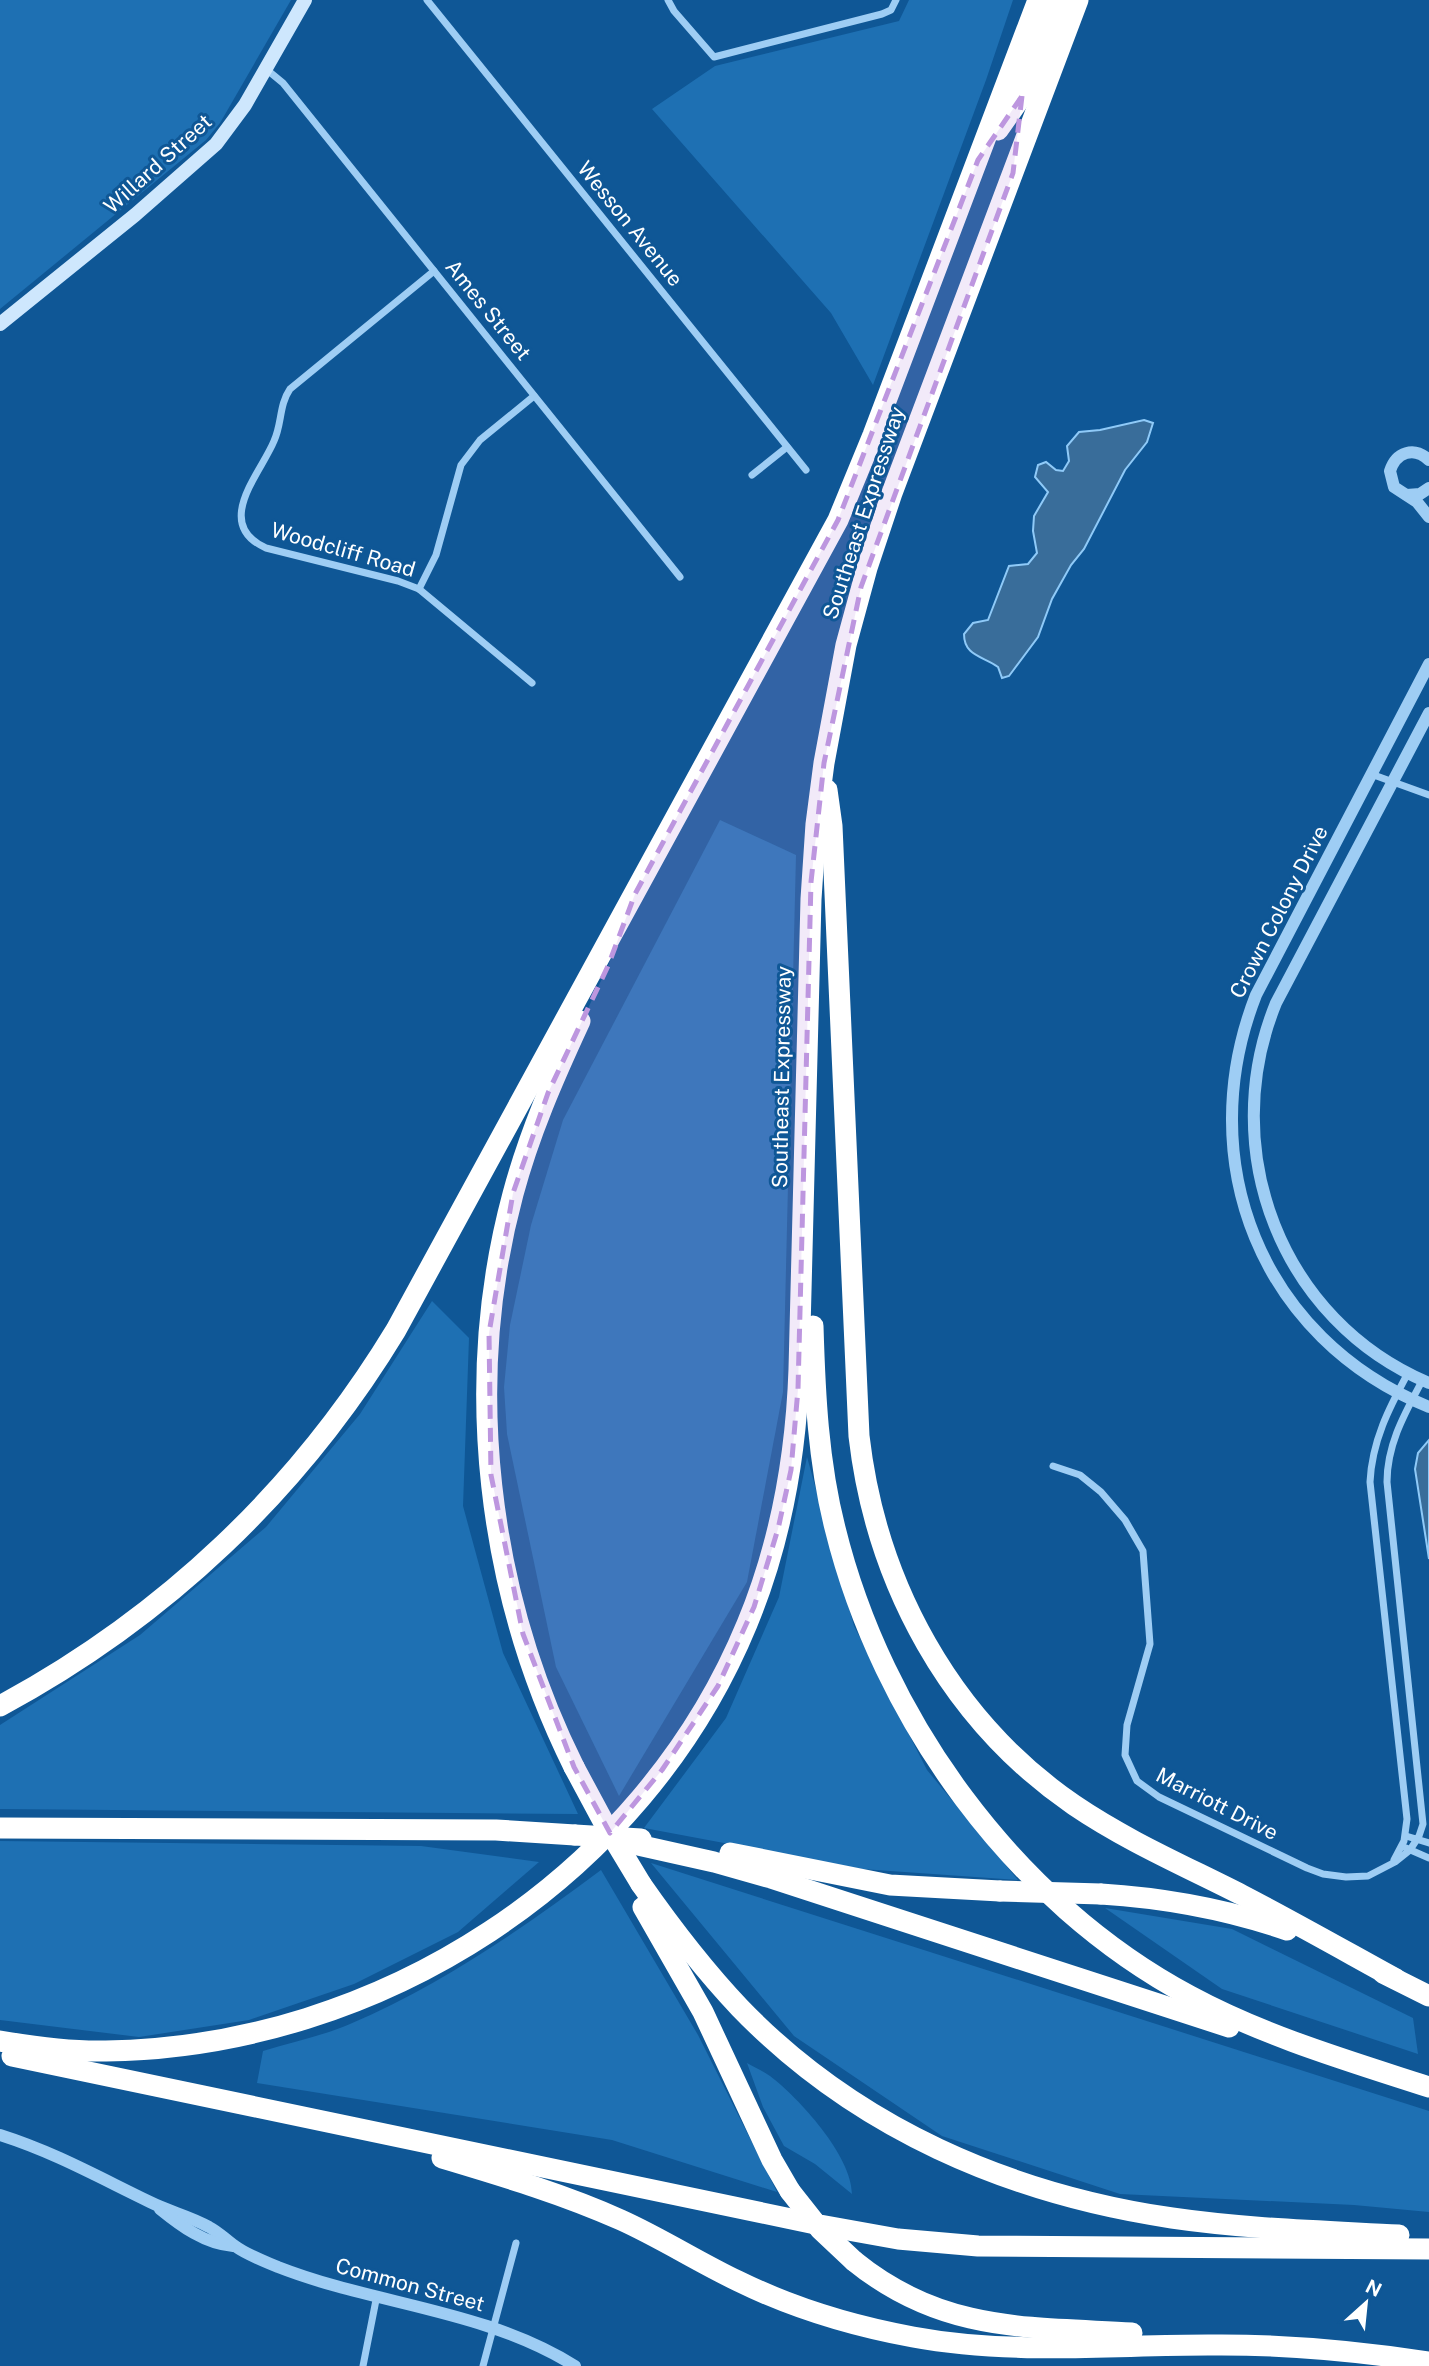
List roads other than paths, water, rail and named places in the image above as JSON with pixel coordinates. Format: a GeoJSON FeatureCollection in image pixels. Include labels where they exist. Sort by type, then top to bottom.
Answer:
{"type":"FeatureCollection","features":[{"type":"Feature","properties":{"kind":"highway","name":"Southeast Expressway"},"geometry":{"type":"LineString","coordinates":[[635,894],[843,509],[1038,0]]}},
{"type":"Feature","properties":{"kind":"highway"},"geometry":{"type":"LineString","coordinates":[[1013,173],[1022,96],[1056,0]]}},
{"type":"Feature","properties":{"kind":"highway","name":"Southeast Expressway"},"geometry":{"type":"LineString","coordinates":[[802,1234],[811,881],[824,762],[846,645],[873,548],[1078,0]]}},
{"type":"Feature","properties":{"kind":"highway"},"geometry":{"type":"LineString","coordinates":[[978,160],[1022,96]]}},
{"type":"Feature","properties":{"kind":"highway"},"geometry":{"type":"LineString","coordinates":[[824,762],[832,826],[859,1436],[873,1514],[905,1604],[939,1665],[974,1714],[1015,1757],[1054,1790],[1115,1831],[1270,1910],[1429,1996]]}},
{"type":"Feature","properties":{"kind":"highway"},"geometry":{"type":"LineString","coordinates":[[0,1706],[81,1658],[169,1594],[251,1520],[323,1437],[353,1397],[396,1330],[635,894]]}},
{"type":"Feature","properties":{"kind":"highway"},"geometry":{"type":"LineString","coordinates":[[635,894],[608,966],[564,1055],[527,1148],[504,1232],[489,1333],[487,1435],[491,1475],[503,1556],[517,1615],[549,1712],[574,1767],[703,2012],[772,2160],[790,2191],[820,2229],[854,2261],[891,2287],[956,2316],[992,2324],[1156,2335],[1429,2362]]}},
{"type":"Feature","properties":{"kind":"highway"},"geometry":{"type":"LineString","coordinates":[[0,2041],[87,2051],[164,2048],[244,2036],[313,2017],[397,1984],[469,1946],[536,1899],[597,1846],[650,1786],[697,1721],[729,1663],[761,1588],[785,1500],[794,1450],[802,1234]]}},
{"type":"Feature","properties":{"kind":"highway"},"geometry":{"type":"LineString","coordinates":[[802,1234],[813,1307],[818,1427],[834,1526],[851,1584],[872,1640],[898,1695],[928,1748],[962,1796],[1001,1843],[1043,1887],[1087,1926],[1153,1974],[1225,2013],[1429,2087]]}},
{"type":"Feature","properties":{"kind":"highway"},"geometry":{"type":"LineString","coordinates":[[0,1828],[485,1829],[640,1842],[727,1853],[890,1885],[1101,1894],[1166,1900],[1248,1917],[1305,1937],[1396,1979]]}},
{"type":"Feature","properties":{"kind":"highway"},"geometry":{"type":"LineString","coordinates":[[640,1842],[771,1878],[1225,2027],[1299,2042]]}},
{"type":"Feature","properties":{"kind":"highway"},"geometry":{"type":"LineString","coordinates":[[637,1887],[722,1988],[787,2052],[851,2101],[940,2151],[996,2174],[1055,2193],[1153,2215],[1234,2225],[1429,2237]]}},
{"type":"Feature","properties":{"kind":"highway"},"geometry":{"type":"LineString","coordinates":[[0,2054],[820,2225],[918,2241],[1018,2247],[1429,2249]]}},
{"type":"Feature","properties":{"kind":"highway"},"geometry":{"type":"LineString","coordinates":[[364,2129],[427,2153],[585,2205],[624,2221],[758,2291],[825,2315],[883,2331],[953,2343],[1015,2348],[1263,2346]]}},
{"type":"Feature","properties":{"kind":"main road","name":"Willard Street"},"geometry":{"type":"LineString","coordinates":[[0,324],[208,152],[231,125],[305,0]]}},
{"type":"Feature","properties":{"kind":"street","name":"Wesson Avenue"},"geometry":{"type":"LineString","coordinates":[[427,0],[806,470]]}},
{"type":"Feature","properties":{"kind":"street"},"geometry":{"type":"LineString","coordinates":[[668,0],[674,11],[714,57],[882,14],[895,3]]}},
{"type":"Feature","properties":{"kind":"street","name":"Ames Street"},"geometry":{"type":"LineString","coordinates":[[266,69],[283,83],[680,577]]}},
{"type":"Feature","properties":{"kind":"street","name":"Woodcliff Road"},"geometry":{"type":"LineString","coordinates":[[434,271],[290,389],[282,406],[273,443],[246,492],[242,511],[246,530],[262,546],[398,581],[419,589],[532,684]]}},
{"type":"Feature","properties":{"kind":"street"},"geometry":{"type":"LineString","coordinates":[[419,589],[439,545],[460,465],[480,440],[534,396]]}},
{"type":"Feature","properties":{"kind":"street"},"geometry":{"type":"LineString","coordinates":[[752,475],[787,447]]}},
{"type":"Feature","properties":{"kind":"street"},"geometry":{"type":"LineString","coordinates":[[1429,460],[1420,453],[1402,454],[1393,461],[1390,471],[1391,482],[1403,494],[1417,502],[1429,517]]}},
{"type":"Feature","properties":{"kind":"street"},"geometry":{"type":"LineString","coordinates":[[1403,494],[1415,496],[1429,488]]}},
{"type":"Feature","properties":{"kind":"street","name":"Crown Colony Drive"},"geometry":{"type":"LineString","coordinates":[[1429,664],[1256,995],[1238,1054],[1232,1095],[1231,1128],[1235,1169],[1243,1203],[1258,1242],[1283,1290],[1303,1317],[1331,1346],[1357,1367],[1397,1392],[1429,1407]]}},
{"type":"Feature","properties":{"kind":"street","name":"Crown Colony Drive"},"geometry":{"type":"LineString","coordinates":[[1426,1382],[1379,1356],[1346,1330],[1320,1303],[1302,1278],[1278,1234],[1264,1196],[1257,1166],[1253,1127],[1257,1068],[1272,1012],[1429,713]]}},
{"type":"Feature","properties":{"kind":"street"},"geometry":{"type":"LineString","coordinates":[[1371,774],[1429,795]]}},
{"type":"Feature","properties":{"kind":"street","name":"Marriott Drive"},"geometry":{"type":"LineString","coordinates":[[1406,1848],[1406,1812],[1370,1482],[1372,1458],[1378,1436],[1408,1373]]}},
{"type":"Feature","properties":{"kind":"street","name":"Marriott Drive"},"geometry":{"type":"LineString","coordinates":[[1053,1466],[1080,1475],[1101,1492],[1125,1520],[1143,1551],[1150,1644],[1125,1742],[1126,1760],[1138,1781],[1159,1797],[1323,1874],[1361,1877],[1388,1866],[1417,1840],[1423,1827],[1387,1482],[1393,1441],[1412,1400],[1426,1382]]}},
{"type":"Feature","properties":{"kind":"street"},"geometry":{"type":"LineString","coordinates":[[1406,1836],[1429,1843]]}},
{"type":"Feature","properties":{"kind":"street"},"geometry":{"type":"LineString","coordinates":[[1406,1848],[1429,1858]]}},
{"type":"Feature","properties":{"kind":"street","name":"Common Street"},"geometry":{"type":"LineString","coordinates":[[0,2135],[64,2158],[154,2204],[182,2213],[211,2227],[234,2246],[292,2272],[494,2327],[537,2344],[575,2366]]}},
{"type":"Feature","properties":{"kind":"street"},"geometry":{"type":"LineString","coordinates":[[483,2366],[516,2243]]}},
{"type":"Feature","properties":{"kind":"street"},"geometry":{"type":"LineString","coordinates":[[363,2366],[377,2295]]}}]}
